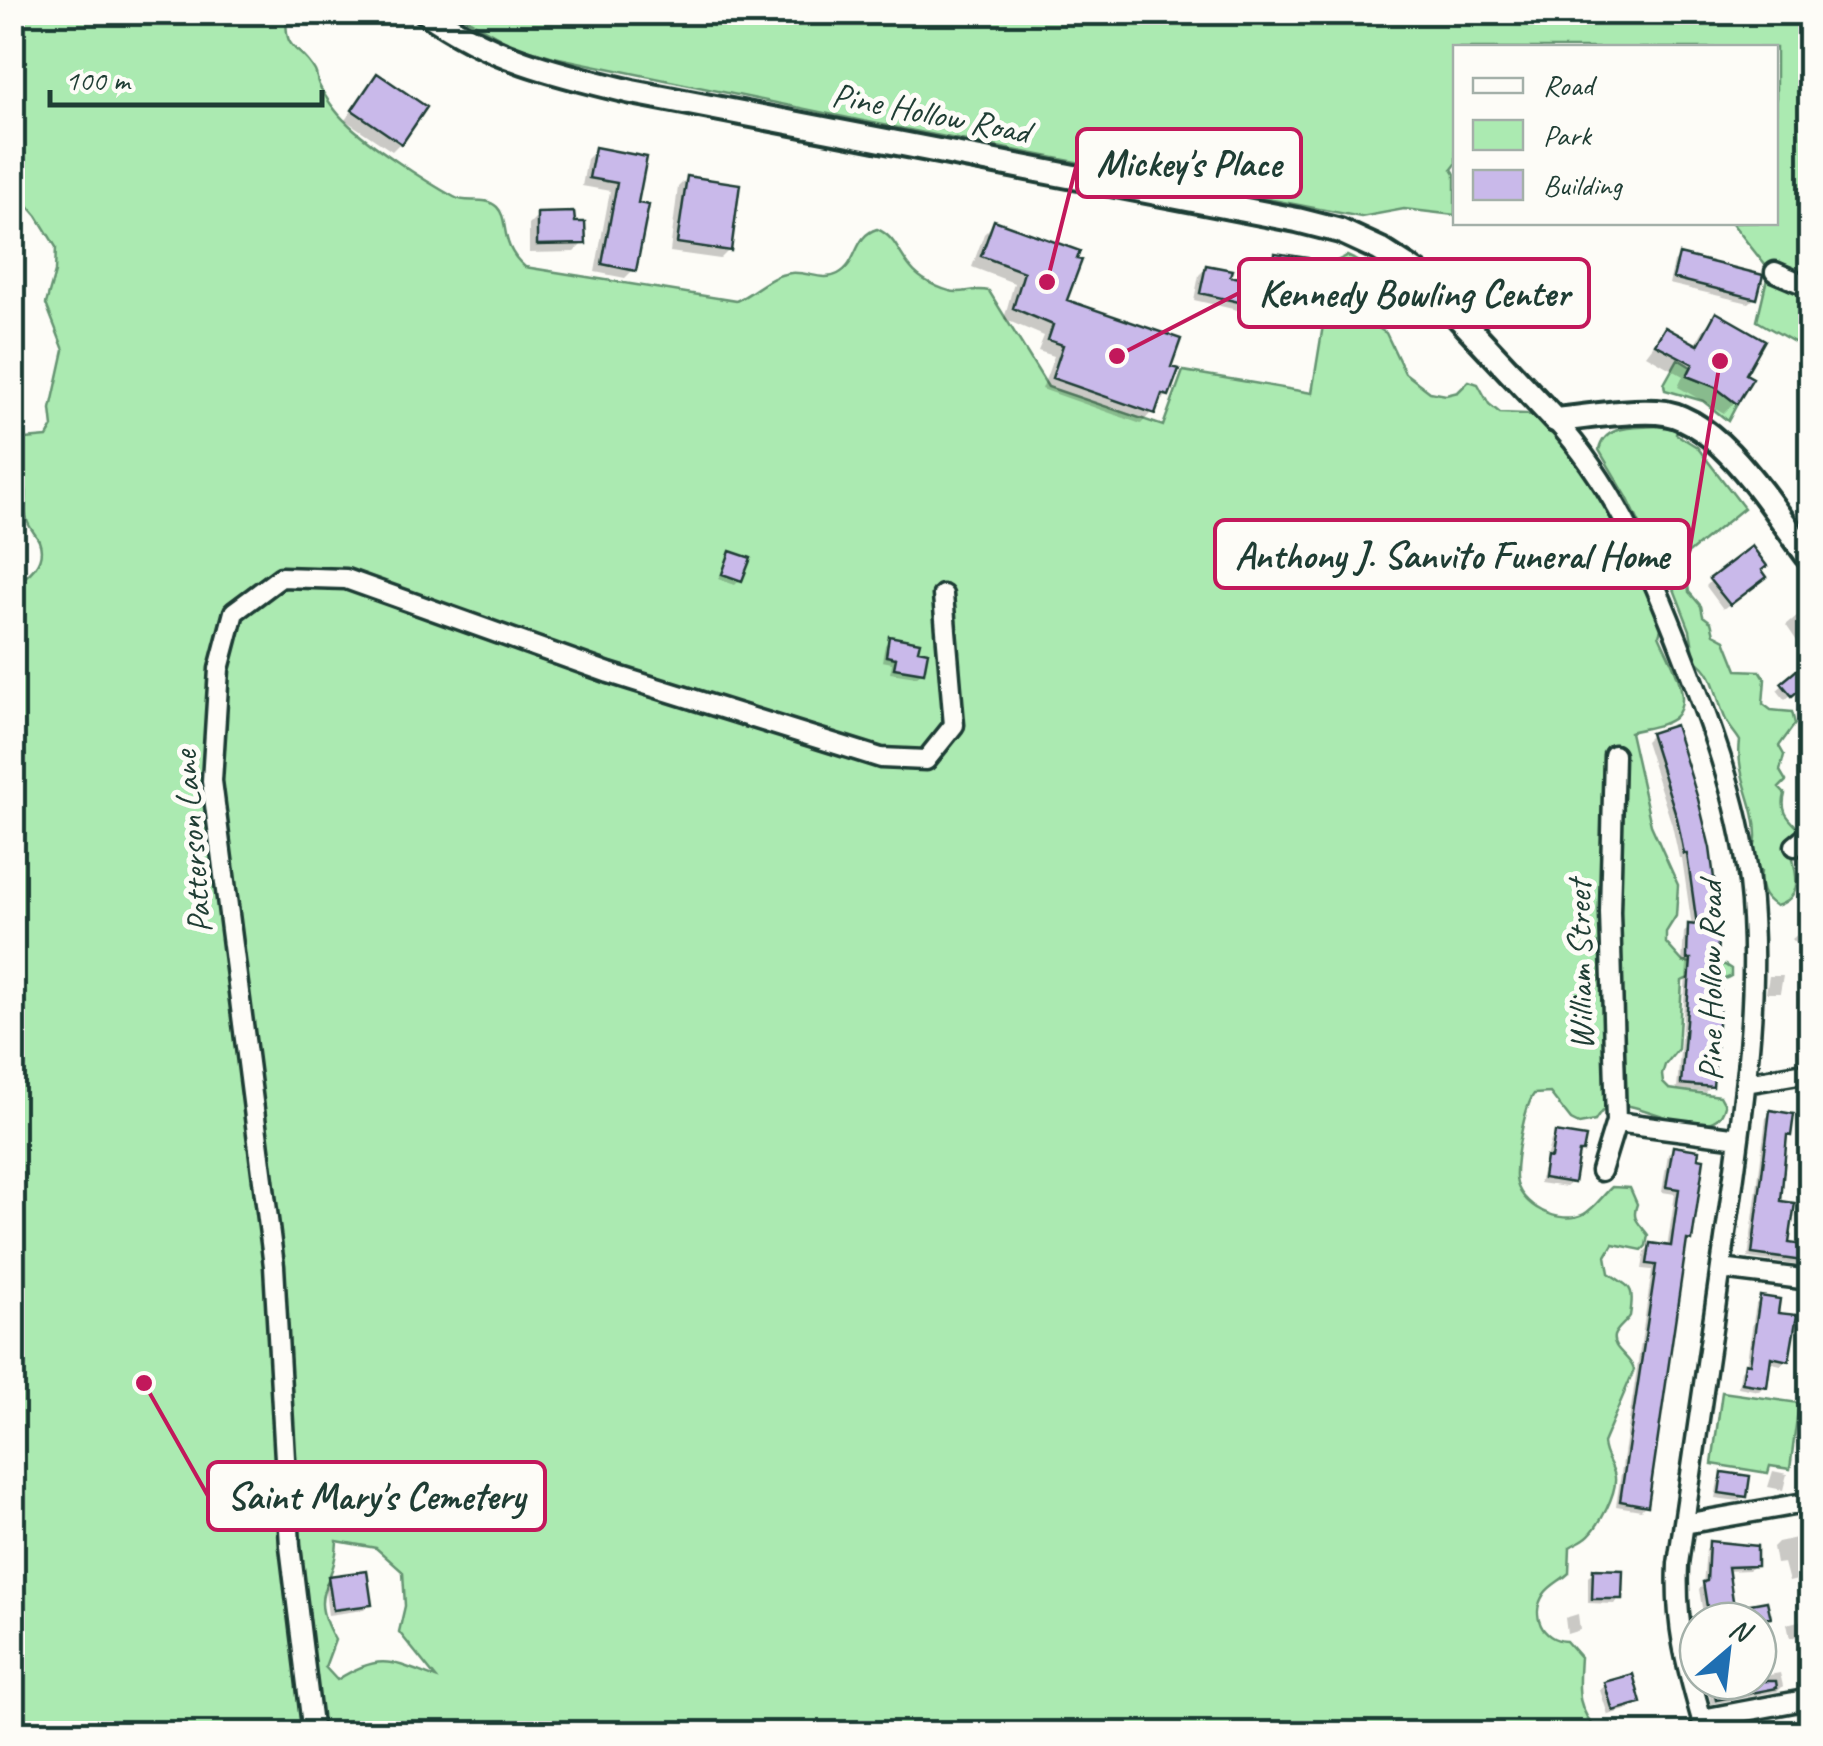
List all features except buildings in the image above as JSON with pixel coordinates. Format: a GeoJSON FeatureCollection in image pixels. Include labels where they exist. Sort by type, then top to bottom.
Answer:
{"type":"FeatureCollection","features":[{"type":"Feature","properties":{"kind":"street","name":"Pine Hollow Road"},"geometry":{"type":"LineString","coordinates":[[426,12],[496,54],[542,71],[632,92],[1296,220],[1340,232],[1380,249],[1418,274],[1556,420],[1590,462],[1638,547],[1704,709],[1730,792],[1751,903],[1746,1083],[1684,1524],[1676,1610],[1704,1726]]}},
{"type":"Feature","properties":{"kind":"street"},"geometry":{"type":"LineString","coordinates":[[1775,272],[1810,287]]}},
{"type":"Feature","properties":{"kind":"street"},"geometry":{"type":"LineString","coordinates":[[1556,420],[1659,412],[1679,415],[1698,424],[1730,454],[1810,559]]}},
{"type":"Feature","properties":{"kind":"street","name":"Patterson Lane"},"geometry":{"type":"LineString","coordinates":[[313,1734],[290,1546],[274,1266],[212,781],[219,669],[234,612],[282,577],[346,578],[609,672],[808,736],[881,758],[926,760],[954,725],[943,595]]}},
{"type":"Feature","properties":{"kind":"street","name":"William Street"},"geometry":{"type":"LineString","coordinates":[[1602,1171],[1616,1122],[1610,912],[1614,755]]}},
{"type":"Feature","properties":{"kind":"street"},"geometry":{"type":"LineString","coordinates":[[1746,1083],[1810,1072]]}},
{"type":"Feature","properties":{"kind":"street"},"geometry":{"type":"LineString","coordinates":[[1616,1122],[1739,1138]]}},
{"type":"Feature","properties":{"kind":"street"},"geometry":{"type":"LineString","coordinates":[[1721,1269],[1810,1280]]}},
{"type":"Feature","properties":{"kind":"street"},"geometry":{"type":"LineString","coordinates":[[1684,1524],[1810,1502]]}},
{"type":"Feature","properties":{"kind":"street"},"geometry":{"type":"LineString","coordinates":[[1704,1726],[1810,1698]]}},
{"type":"Feature","properties":{"kind":"green space"},"geometry":{"type":"Polygon","coordinates":[[[13,13],[287,13],[290,43],[309,62],[322,90],[343,119],[382,151],[454,197],[497,207],[511,250],[525,267],[736,301],[783,274],[838,274],[850,263],[864,237],[877,229],[890,238],[913,270],[927,281],[953,292],[989,291],[1048,387],[1163,426],[1183,371],[1312,393],[1332,270],[1335,262],[1347,256],[1369,273],[1370,286],[1357,309],[1359,316],[1386,333],[1405,373],[1430,392],[1446,395],[1458,392],[1469,381],[1478,384],[1489,404],[1500,413],[1526,414],[1541,420],[1589,462],[1664,620],[1659,635],[1681,688],[1680,709],[1675,717],[1630,732],[1651,825],[1678,885],[1676,916],[1666,932],[1666,943],[1683,962],[1725,965],[1731,969],[1731,976],[1725,979],[1682,981],[1678,1049],[1662,1075],[1669,1089],[1720,1096],[1725,1105],[1718,1118],[1692,1123],[1613,1105],[1595,1121],[1579,1124],[1571,1120],[1550,1093],[1534,1094],[1519,1147],[1516,1178],[1532,1205],[1553,1215],[1575,1217],[1588,1212],[1612,1187],[1630,1188],[1637,1204],[1635,1217],[1648,1235],[1642,1250],[1613,1244],[1606,1256],[1609,1273],[1629,1288],[1632,1298],[1630,1316],[1615,1333],[1614,1341],[1634,1370],[1603,1443],[1614,1473],[1614,1489],[1590,1535],[1570,1547],[1569,1573],[1547,1591],[1538,1610],[1545,1631],[1566,1641],[1580,1657],[1582,1707],[1600,1733],[13,1733],[12,585],[34,568],[41,549],[26,516],[26,489],[13,483],[13,446],[25,439],[47,437],[53,427],[51,409],[64,350],[46,304],[55,272],[56,247],[13,188],[13,13]],[[337,1541],[322,1598],[326,1623],[335,1640],[325,1667],[337,1680],[365,1666],[387,1662],[436,1678],[399,1632],[405,1606],[403,1572],[376,1548],[337,1541]]]}},
{"type":"Feature","properties":{"kind":"green space"},"geometry":{"type":"Polygon","coordinates":[[[456,13],[1810,13],[1810,387],[1799,374],[1801,346],[1757,321],[1769,270],[1734,225],[1778,225],[1778,45],[1453,45],[1453,215],[1404,209],[1361,217],[863,121],[554,57],[513,45],[456,13]]]}},
{"type":"Feature","properties":{"kind":"green space"},"geometry":{"type":"Polygon","coordinates":[[[1678,359],[1691,367],[1687,376],[1715,387],[1737,404],[1728,421],[1703,401],[1665,390],[1664,384],[1678,359]]]}},
{"type":"Feature","properties":{"kind":"green space"},"geometry":{"type":"Polygon","coordinates":[[[1657,426],[1677,429],[1676,434],[1697,447],[1744,508],[1680,560],[1685,564],[1689,592],[1711,622],[1714,634],[1725,640],[1737,670],[1760,671],[1765,679],[1763,704],[1771,710],[1792,712],[1795,724],[1779,746],[1784,755],[1780,771],[1786,781],[1779,788],[1785,794],[1786,814],[1800,830],[1800,837],[1791,850],[1795,890],[1776,906],[1762,891],[1761,871],[1752,857],[1755,823],[1740,766],[1740,741],[1726,720],[1707,672],[1695,660],[1690,630],[1667,571],[1663,572],[1599,450],[1614,432],[1657,426]]]}},
{"type":"Feature","properties":{"kind":"green space"},"geometry":{"type":"Polygon","coordinates":[[[1722,1392],[1799,1403],[1790,1469],[1770,1466],[1768,1473],[1712,1464],[1722,1392]]]}},
{"type":"Feature","properties":{"kind":"place","name":"Mickey's Place"},"geometry":{"type":"Point","coordinates":[1047,282]}},
{"type":"Feature","properties":{"kind":"place","name":"Kennedy Bowling Center"},"geometry":{"type":"Point","coordinates":[1117,356]}},
{"type":"Feature","properties":{"kind":"place","name":"Anthony J. Sanvito Funeral Home"},"geometry":{"type":"Point","coordinates":[1720,361]}},
{"type":"Feature","properties":{"kind":"place","name":"Saint Mary's Cemetery"},"geometry":{"type":"Point","coordinates":[144,1383]}}]}
